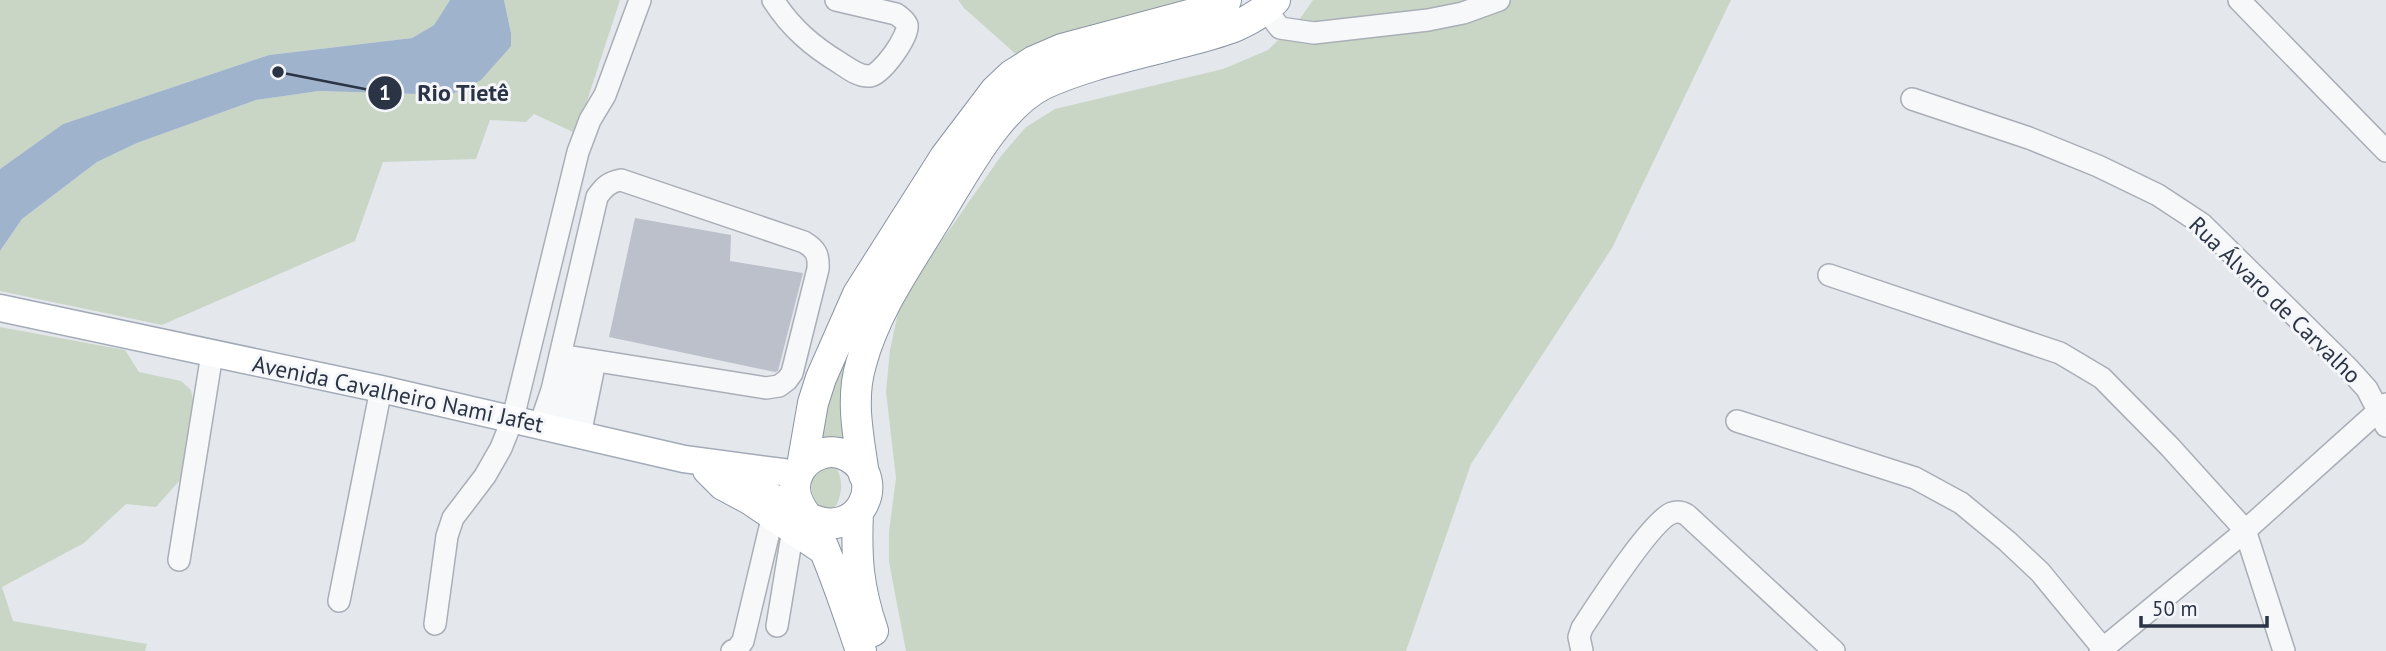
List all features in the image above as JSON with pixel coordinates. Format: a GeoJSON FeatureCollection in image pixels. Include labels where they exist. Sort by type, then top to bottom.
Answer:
{"type":"FeatureCollection","features":[{"type":"Feature","properties":{"kind":"highway"},"geometry":{"type":"LineString","coordinates":[[861,651],[825,551],[794,517],[794,485],[800,470],[813,402],[858,294],[945,157],[995,91],[1012,75],[1034,61],[1062,49],[1200,12],[1226,0]]}},
{"type":"Feature","properties":{"kind":"highway"},"geometry":{"type":"LineString","coordinates":[[696,465],[723,485],[794,517],[821,524],[835,524],[848,520],[858,512],[866,496],[856,424],[857,392],[860,366],[872,334],[890,294],[971,162],[1010,111],[1041,86],[1078,70],[1223,32],[1248,22],[1271,5]]}},
{"type":"Feature","properties":{"kind":"highway"},"geometry":{"type":"LineString","coordinates":[[800,470],[812,457],[836,452],[848,456],[858,464],[864,475]]}},
{"type":"Feature","properties":{"kind":"highway"},"geometry":{"type":"LineString","coordinates":[[858,512],[858,573],[879,651]]}},
{"type":"Feature","properties":{"kind":"main road","name":"Avenida Cavalheiro Nami Jafet"},"geometry":{"type":"LineString","coordinates":[[7,309],[513,418],[696,465],[800,470]]}},
{"type":"Feature","properties":{"kind":"street"},"geometry":{"type":"LineString","coordinates":[[435,624],[447,536],[453,518],[485,476],[501,448],[513,418],[578,152],[590,120],[605,95],[640,0]]}},
{"type":"Feature","properties":{"kind":"street"},"geometry":{"type":"LineString","coordinates":[[773,0],[790,23],[813,46],[856,73],[874,76],[902,42],[907,24],[896,14],[836,0]]}},
{"type":"Feature","properties":{"kind":"street"},"geometry":{"type":"LineString","coordinates":[[1271,5],[1280,28],[1314,33],[1428,20],[1464,13],[1499,0]]}},
{"type":"Feature","properties":{"kind":"street"},"geometry":{"type":"LineString","coordinates":[[2239,0],[2386,150]]}},
{"type":"Feature","properties":{"kind":"street","name":"Rua Álvaro de Carvalho"},"geometry":{"type":"LineString","coordinates":[[1912,99],[2029,138],[2098,166],[2158,195],[2202,224],[2349,369],[2384,413]]}},
{"type":"Feature","properties":{"kind":"street"},"geometry":{"type":"LineString","coordinates":[[560,430],[577,358],[597,197],[604,187],[621,180],[804,242],[814,248],[819,258],[792,373],[779,386],[766,388],[737,384],[577,358]]}},
{"type":"Feature","properties":{"kind":"street"},"geometry":{"type":"LineString","coordinates":[[1829,275],[2060,354],[2102,378],[2170,447],[2245,530],[2284,651]]}},
{"type":"Feature","properties":{"kind":"street"},"geometry":{"type":"LineString","coordinates":[[178,560],[212,354]]}},
{"type":"Feature","properties":{"kind":"street"},"geometry":{"type":"LineString","coordinates":[[560,430],[577,358]]}},
{"type":"Feature","properties":{"kind":"street"},"geometry":{"type":"LineString","coordinates":[[339,601],[381,389]]}},
{"type":"Feature","properties":{"kind":"street"},"geometry":{"type":"LineString","coordinates":[[1737,421],[1915,478],[1961,503],[2040,572],[2103,650],[2384,413]]}},
{"type":"Feature","properties":{"kind":"street"},"geometry":{"type":"LineString","coordinates":[[1582,651],[1579,637],[1582,628],[1618,575],[1666,516],[1674,512],[1688,515],[1834,651]]}},
{"type":"Feature","properties":{"kind":"street"},"geometry":{"type":"LineString","coordinates":[[777,626],[794,517]]}},
{"type":"Feature","properties":{"kind":"street"},"geometry":{"type":"LineString","coordinates":[[732,651],[743,641],[794,517]]}},
{"type":"Feature","properties":{"kind":"green space"},"geometry":{"type":"Polygon","coordinates":[[[0,0],[450,0],[434,25],[412,38],[269,55],[63,124],[0,169],[0,0]]]}},
{"type":"Feature","properties":{"kind":"green space"},"geometry":{"type":"Polygon","coordinates":[[[504,0],[620,0],[586,104],[573,132],[534,114],[526,122],[490,120],[476,159],[383,162],[355,241],[162,325],[0,291],[0,251],[22,219],[97,162],[137,143],[256,100],[319,91],[450,95],[511,33],[504,0]]]}},
{"type":"Feature","properties":{"kind":"green space"},"geometry":{"type":"Polygon","coordinates":[[[958,0],[1203,0],[1018,56],[958,0]]]}},
{"type":"Feature","properties":{"kind":"green space"},"geometry":{"type":"Polygon","coordinates":[[[1313,0],[1731,0],[1612,248],[1471,464],[1406,651],[906,651],[889,562],[889,532],[896,478],[886,392],[890,350],[901,299],[1001,156],[1026,127],[1055,109],[1223,69],[1268,50],[1299,20],[1313,0]]]}},
{"type":"Feature","properties":{"kind":"green space"},"geometry":{"type":"Polygon","coordinates":[[[863,313],[849,448],[818,443],[831,382],[863,313]]]}},
{"type":"Feature","properties":{"kind":"green space"},"geometry":{"type":"Polygon","coordinates":[[[0,327],[125,350],[139,372],[181,381],[191,390],[195,409],[180,480],[156,507],[126,504],[84,543],[2,587],[13,621],[147,644],[145,651],[0,651],[0,327]]]}},
{"type":"Feature","properties":{"kind":"green space"},"geometry":{"type":"Polygon","coordinates":[[[818,465],[835,465],[840,477],[838,501],[832,513],[826,515],[812,492],[812,479],[818,465]]]}},
{"type":"Feature","properties":{"kind":"water"},"geometry":{"type":"Polygon","coordinates":[[[450,0],[504,0],[511,46],[481,80],[450,95],[319,91],[256,100],[137,143],[97,162],[22,219],[0,251],[0,169],[63,124],[269,55],[412,38],[434,25],[450,0]]]}},
{"type":"Feature","properties":{"kind":"building"},"geometry":{"type":"Polygon","coordinates":[[[635,218],[731,235],[730,261],[803,273],[778,371],[609,337],[635,218]]]}},
{"type":"Feature","properties":{"kind":"place","name":"Rio Tietê"},"geometry":{"type":"Point","coordinates":[278,72]}}]}
